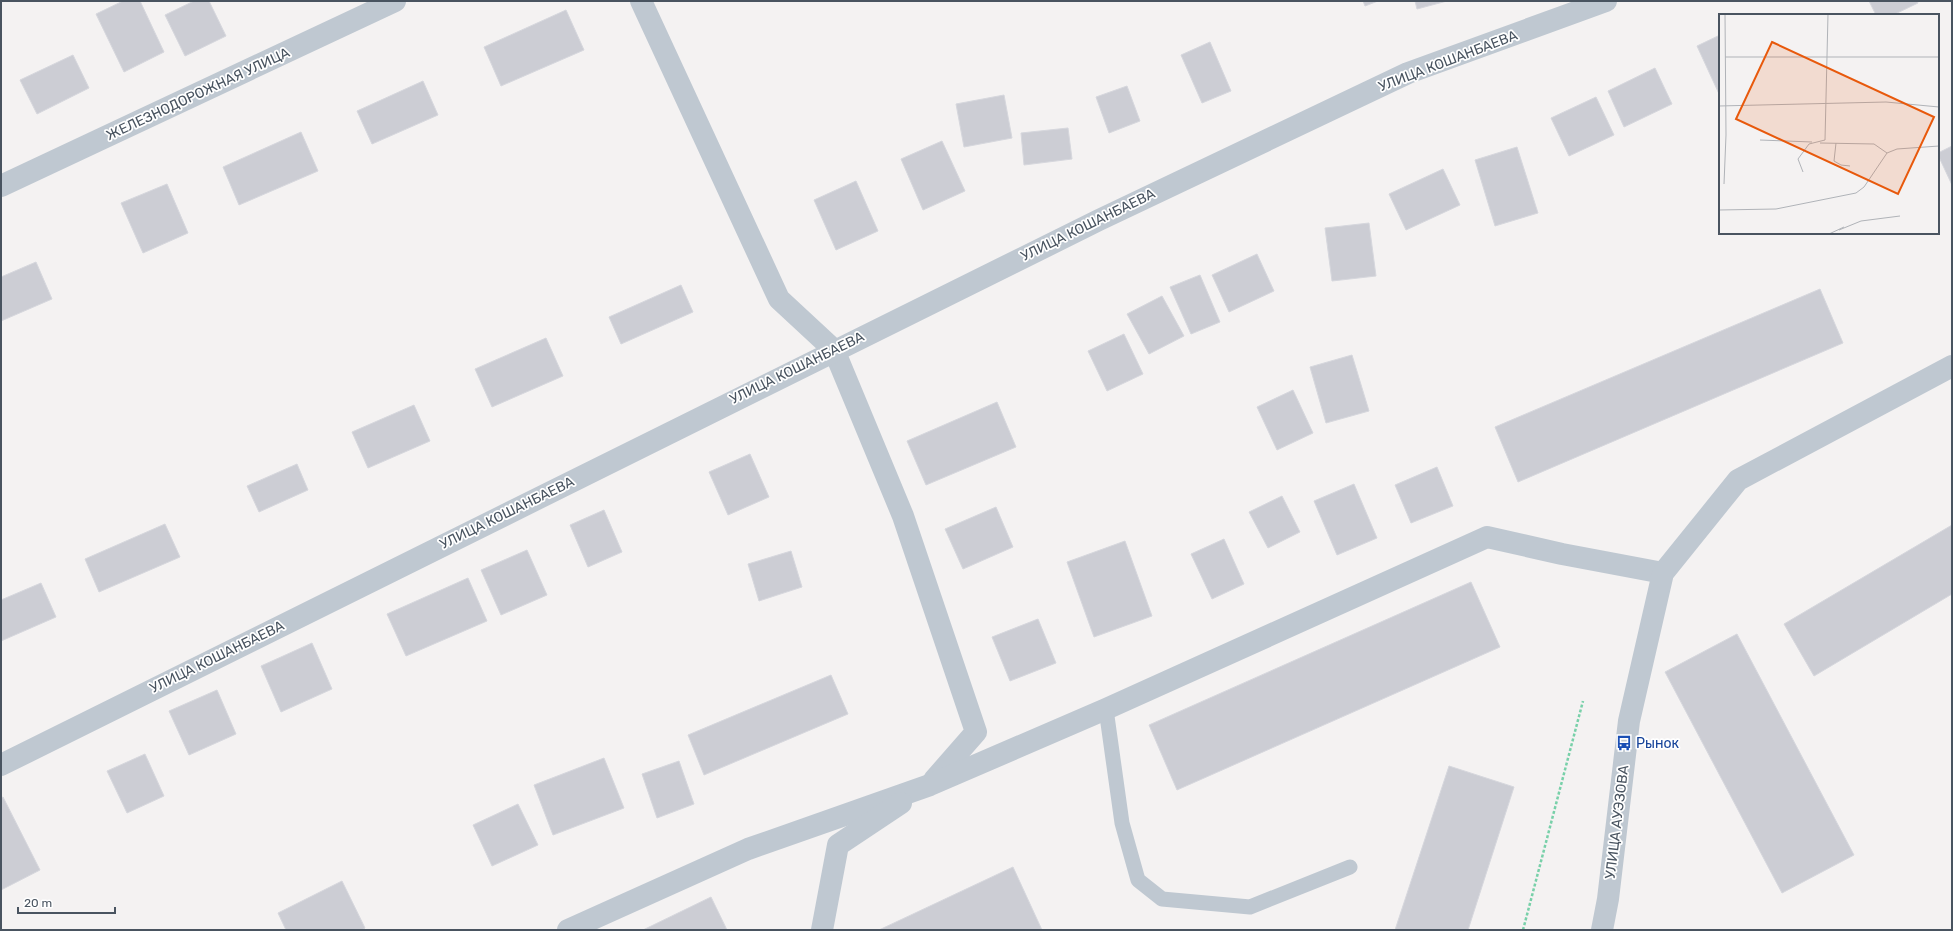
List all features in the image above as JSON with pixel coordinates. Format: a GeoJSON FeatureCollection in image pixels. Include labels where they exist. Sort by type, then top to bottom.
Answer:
{"type":"FeatureCollection","features":[{"type":"Feature","properties":{"kind":"street","name":"ЖЕЛЕЗНОДОРОЖНАЯ УЛИЦА"},"geometry":{"type":"LineString","coordinates":[[1,186],[395,1]]}},
{"type":"Feature","properties":{"kind":"street"},"geometry":{"type":"LineString","coordinates":[[641,1],[779,300],[834,350],[903,516],[976,732],[930,785],[838,845],[822,930]]}},
{"type":"Feature","properties":{"kind":"street","name":"УЛИЦА КОШАНБАЕВА"},"geometry":{"type":"LineString","coordinates":[[1,765],[1098,220],[1408,74],[1606,1]]}},
{"type":"Feature","properties":{"kind":"street"},"geometry":{"type":"LineString","coordinates":[[568,930],[748,849],[930,785],[1106,709],[1487,537],[1562,554],[1663,573],[1738,480],[1952,366]]}},
{"type":"Feature","properties":{"kind":"street","name":"УЛИЦА АУЭЗОВА"},"geometry":{"type":"LineString","coordinates":[[1602,930],[1608,899],[1629,721],[1663,573]]}},
{"type":"Feature","properties":{"kind":"lane"},"geometry":{"type":"LineString","coordinates":[[1106,709],[1122,823],[1138,880],[1162,899],[1250,907],[1350,867]]}},
{"type":"Feature","properties":{"kind":"path"},"geometry":{"type":"LineString","coordinates":[[1523,930],[1583,701]]}},
{"type":"Feature","properties":{"kind":"building"},"geometry":{"type":"Polygon","coordinates":[[[123,1],[140,1],[164,52],[124,72],[96,14],[123,1]]]}},
{"type":"Feature","properties":{"kind":"building"},"geometry":{"type":"Polygon","coordinates":[[[194,1],[209,1],[226,36],[185,56],[165,15],[194,1]]]}},
{"type":"Feature","properties":{"kind":"building"},"geometry":{"type":"Polygon","coordinates":[[[1363,1],[1378,1],[1365,6],[1363,1]]]}},
{"type":"Feature","properties":{"kind":"building"},"geometry":{"type":"Polygon","coordinates":[[[1415,1],[1447,1],[1417,9],[1415,1]]]}},
{"type":"Feature","properties":{"kind":"building"},"geometry":{"type":"Polygon","coordinates":[[[1869,1],[1917,1],[1918,3],[1895,14],[1876,14],[1869,1]]]}},
{"type":"Feature","properties":{"kind":"building"},"geometry":{"type":"Polygon","coordinates":[[[566,10],[584,50],[501,86],[484,47],[566,10]]]}},
{"type":"Feature","properties":{"kind":"building"},"geometry":{"type":"Polygon","coordinates":[[[1719,35],[1719,94],[1697,46],[1719,35]]]}},
{"type":"Feature","properties":{"kind":"building"},"geometry":{"type":"Polygon","coordinates":[[[1210,42],[1231,91],[1202,103],[1181,55],[1210,42]]]}},
{"type":"Feature","properties":{"kind":"building"},"geometry":{"type":"Polygon","coordinates":[[[73,55],[89,88],[37,114],[20,80],[73,55]]]}},
{"type":"Feature","properties":{"kind":"building"},"geometry":{"type":"Polygon","coordinates":[[[1655,68],[1672,104],[1624,127],[1608,91],[1655,68]]]}},
{"type":"Feature","properties":{"kind":"building"},"geometry":{"type":"Polygon","coordinates":[[[423,81],[438,115],[372,144],[357,111],[423,81]]]}},
{"type":"Feature","properties":{"kind":"building"},"geometry":{"type":"Polygon","coordinates":[[[1127,86],[1140,121],[1109,133],[1096,97],[1127,86]]]}},
{"type":"Feature","properties":{"kind":"building"},"geometry":{"type":"Polygon","coordinates":[[[1004,95],[1012,138],[964,147],[956,104],[1004,95]]]}},
{"type":"Feature","properties":{"kind":"building"},"geometry":{"type":"Polygon","coordinates":[[[1596,97],[1614,135],[1569,156],[1551,118],[1596,97]]]}},
{"type":"Feature","properties":{"kind":"building"},"geometry":{"type":"Polygon","coordinates":[[[1068,128],[1072,159],[1024,165],[1021,133],[1068,128]]]}},
{"type":"Feature","properties":{"kind":"building"},"geometry":{"type":"Polygon","coordinates":[[[301,132],[318,171],[239,205],[223,167],[301,132]]]}},
{"type":"Feature","properties":{"kind":"building"},"geometry":{"type":"Polygon","coordinates":[[[942,141],[965,191],[923,210],[901,159],[942,141]]]}},
{"type":"Feature","properties":{"kind":"building"},"geometry":{"type":"Polygon","coordinates":[[[1952,146],[1952,185],[1939,157],[1939,152],[1952,146]]]}},
{"type":"Feature","properties":{"kind":"building"},"geometry":{"type":"Polygon","coordinates":[[[1517,147],[1538,213],[1495,226],[1475,160],[1517,147]]]}},
{"type":"Feature","properties":{"kind":"building"},"geometry":{"type":"Polygon","coordinates":[[[1443,169],[1460,205],[1406,230],[1389,194],[1443,169]]]}},
{"type":"Feature","properties":{"kind":"building"},"geometry":{"type":"Polygon","coordinates":[[[856,181],[878,231],[836,250],[814,200],[856,181]]]}},
{"type":"Feature","properties":{"kind":"building"},"geometry":{"type":"Polygon","coordinates":[[[167,184],[188,233],[143,253],[121,203],[167,184]]]}},
{"type":"Feature","properties":{"kind":"building"},"geometry":{"type":"Polygon","coordinates":[[[1369,223],[1376,276],[1332,281],[1325,228],[1369,223]]]}},
{"type":"Feature","properties":{"kind":"building"},"geometry":{"type":"Polygon","coordinates":[[[1257,254],[1274,291],[1229,312],[1212,275],[1257,254]]]}},
{"type":"Feature","properties":{"kind":"building"},"geometry":{"type":"Polygon","coordinates":[[[36,262],[52,299],[1,321],[1,277],[36,262]]]}},
{"type":"Feature","properties":{"kind":"building"},"geometry":{"type":"Polygon","coordinates":[[[1200,275],[1220,322],[1191,334],[1170,287],[1200,275]]]}},
{"type":"Feature","properties":{"kind":"building"},"geometry":{"type":"Polygon","coordinates":[[[681,285],[693,312],[621,344],[609,317],[681,285]]]}},
{"type":"Feature","properties":{"kind":"building"},"geometry":{"type":"Polygon","coordinates":[[[1820,289],[1843,343],[1518,482],[1495,427],[1820,289]]]}},
{"type":"Feature","properties":{"kind":"building"},"geometry":{"type":"Polygon","coordinates":[[[1162,296],[1184,336],[1149,354],[1127,314],[1162,296]]]}},
{"type":"Feature","properties":{"kind":"building"},"geometry":{"type":"Polygon","coordinates":[[[1124,334],[1143,374],[1107,391],[1088,351],[1124,334]]]}},
{"type":"Feature","properties":{"kind":"building"},"geometry":{"type":"Polygon","coordinates":[[[546,338],[563,376],[492,407],[475,369],[546,338]]]}},
{"type":"Feature","properties":{"kind":"building"},"geometry":{"type":"Polygon","coordinates":[[[1352,355],[1369,411],[1326,423],[1310,367],[1352,355]]]}},
{"type":"Feature","properties":{"kind":"building"},"geometry":{"type":"Polygon","coordinates":[[[1293,390],[1313,433],[1277,450],[1257,407],[1293,390]]]}},
{"type":"Feature","properties":{"kind":"building"},"geometry":{"type":"Polygon","coordinates":[[[997,402],[1016,447],[926,485],[907,441],[997,402]]]}},
{"type":"Feature","properties":{"kind":"building"},"geometry":{"type":"Polygon","coordinates":[[[414,405],[430,441],[368,468],[352,432],[414,405]]]}},
{"type":"Feature","properties":{"kind":"building"},"geometry":{"type":"Polygon","coordinates":[[[750,454],[769,497],[728,515],[709,472],[750,454]]]}},
{"type":"Feature","properties":{"kind":"building"},"geometry":{"type":"Polygon","coordinates":[[[297,464],[308,490],[259,512],[247,486],[297,464]]]}},
{"type":"Feature","properties":{"kind":"building"},"geometry":{"type":"Polygon","coordinates":[[[1437,467],[1453,506],[1411,523],[1395,485],[1437,467]]]}},
{"type":"Feature","properties":{"kind":"building"},"geometry":{"type":"Polygon","coordinates":[[[1354,484],[1377,538],[1337,555],[1314,501],[1354,484]]]}},
{"type":"Feature","properties":{"kind":"building"},"geometry":{"type":"Polygon","coordinates":[[[1282,496],[1300,532],[1268,548],[1249,512],[1282,496]]]}},
{"type":"Feature","properties":{"kind":"building"},"geometry":{"type":"Polygon","coordinates":[[[996,507],[1013,547],[963,569],[945,529],[996,507]]]}},
{"type":"Feature","properties":{"kind":"building"},"geometry":{"type":"Polygon","coordinates":[[[604,510],[622,552],[588,567],[570,525],[604,510]]]}},
{"type":"Feature","properties":{"kind":"building"},"geometry":{"type":"Polygon","coordinates":[[[165,524],[180,557],[99,592],[85,559],[165,524]]]}},
{"type":"Feature","properties":{"kind":"building"},"geometry":{"type":"Polygon","coordinates":[[[1952,525],[1952,594],[1814,676],[1784,624],[1952,525]]]}},
{"type":"Feature","properties":{"kind":"building"},"geometry":{"type":"Polygon","coordinates":[[[1224,539],[1244,584],[1212,599],[1191,554],[1224,539]]]}},
{"type":"Feature","properties":{"kind":"building"},"geometry":{"type":"Polygon","coordinates":[[[1125,541],[1152,616],[1094,637],[1067,562],[1125,541]]]}},
{"type":"Feature","properties":{"kind":"building"},"geometry":{"type":"Polygon","coordinates":[[[527,550],[547,595],[501,615],[481,570],[527,550]]]}},
{"type":"Feature","properties":{"kind":"building"},"geometry":{"type":"Polygon","coordinates":[[[791,551],[802,587],[759,601],[748,564],[791,551]]]}},
{"type":"Feature","properties":{"kind":"building"},"geometry":{"type":"Polygon","coordinates":[[[468,578],[487,621],[406,656],[387,614],[468,578]]]}},
{"type":"Feature","properties":{"kind":"building"},"geometry":{"type":"Polygon","coordinates":[[[1471,582],[1500,647],[1177,790],[1149,725],[1471,582]]]}},
{"type":"Feature","properties":{"kind":"building"},"geometry":{"type":"Polygon","coordinates":[[[41,583],[56,617],[1,641],[1,600],[41,583]]]}},
{"type":"Feature","properties":{"kind":"building"},"geometry":{"type":"Polygon","coordinates":[[[1038,619],[1056,663],[1010,681],[992,637],[1038,619]]]}},
{"type":"Feature","properties":{"kind":"building"},"geometry":{"type":"Polygon","coordinates":[[[1737,634],[1854,855],[1782,893],[1665,672],[1737,634]]]}},
{"type":"Feature","properties":{"kind":"building"},"geometry":{"type":"Polygon","coordinates":[[[312,643],[332,689],[281,712],[261,666],[312,643]]]}},
{"type":"Feature","properties":{"kind":"building"},"geometry":{"type":"Polygon","coordinates":[[[831,675],[848,714],[704,775],[688,735],[831,675]]]}},
{"type":"Feature","properties":{"kind":"building"},"geometry":{"type":"Polygon","coordinates":[[[217,690],[236,734],[189,755],[169,711],[217,690]]]}},
{"type":"Feature","properties":{"kind":"building"},"geometry":{"type":"Polygon","coordinates":[[[145,754],[164,796],[127,813],[107,771],[145,754]]]}},
{"type":"Feature","properties":{"kind":"building"},"geometry":{"type":"Polygon","coordinates":[[[604,758],[624,808],[553,835],[534,785],[604,758]]]}},
{"type":"Feature","properties":{"kind":"building"},"geometry":{"type":"Polygon","coordinates":[[[679,761],[694,804],[657,818],[642,774],[679,761]]]}},
{"type":"Feature","properties":{"kind":"building"},"geometry":{"type":"Polygon","coordinates":[[[1449,766],[1514,787],[1468,930],[1395,930],[1449,766]]]}},
{"type":"Feature","properties":{"kind":"building"},"geometry":{"type":"Polygon","coordinates":[[[3,797],[40,870],[1,890],[1,798],[3,797]]]}},
{"type":"Feature","properties":{"kind":"building"},"geometry":{"type":"Polygon","coordinates":[[[518,804],[538,845],[492,866],[473,825],[518,804]]]}},
{"type":"Feature","properties":{"kind":"building"},"geometry":{"type":"Polygon","coordinates":[[[1013,867],[1042,930],[879,930],[1013,867]]]}},
{"type":"Feature","properties":{"kind":"building"},"geometry":{"type":"Polygon","coordinates":[[[342,881],[365,928],[362,930],[286,930],[278,913],[342,881]]]}},
{"type":"Feature","properties":{"kind":"building"},"geometry":{"type":"Polygon","coordinates":[[[711,897],[727,930],[643,930],[711,897]]]}},
{"type":"Feature","properties":{"kind":"place","name":"Рынок"},"geometry":{"type":"Point","coordinates":[1624,743]}}]}
